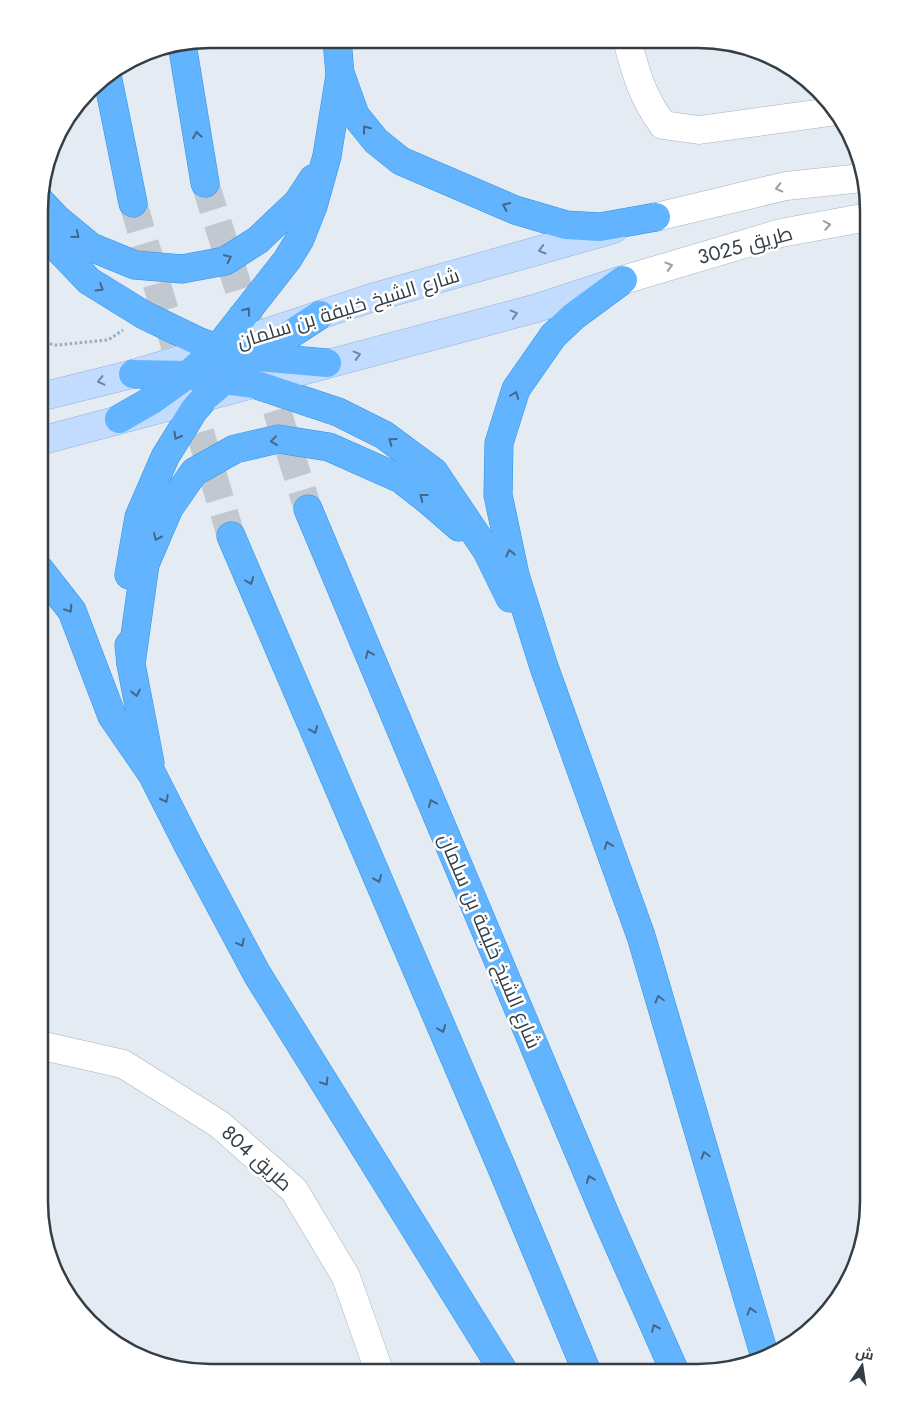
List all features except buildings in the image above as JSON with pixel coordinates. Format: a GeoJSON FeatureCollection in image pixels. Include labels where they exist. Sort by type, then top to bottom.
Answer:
{"type":"FeatureCollection","features":[{"type":"Feature","properties":{"kind":"highway"},"geometry":{"type":"LineString","coordinates":[[119,419],[152,400],[187,375],[217,349],[287,260],[300,239],[313,206],[327,156],[340,75],[338,48]]}},
{"type":"Feature","properties":{"kind":"highway"},"geometry":{"type":"LineString","coordinates":[[183,50],[205,183]]}},
{"type":"Feature","properties":{"kind":"highway"},"geometry":{"type":"LineString","coordinates":[[340,75],[355,115],[376,141],[401,160],[515,210],[566,225],[600,227],[656,217]]}},
{"type":"Feature","properties":{"kind":"highway"},"geometry":{"type":"LineString","coordinates":[[109,84],[132,203]]}},
{"type":"Feature","properties":{"kind":"highway"},"geometry":{"type":"LineString","coordinates":[[48,209],[91,247],[135,264],[182,269],[226,261],[258,240],[298,202],[327,156]]}},
{"type":"Feature","properties":{"kind":"highway"},"geometry":{"type":"LineString","coordinates":[[48,238],[89,281],[144,315],[217,349],[236,355],[327,363]]}},
{"type":"Feature","properties":{"kind":"highway"},"geometry":{"type":"LineString","coordinates":[[623,280],[574,316],[554,336],[516,389],[499,443],[498,495],[515,575],[544,667],[641,936],[762,1349]]}},
{"type":"Feature","properties":{"kind":"highway"},"geometry":{"type":"LineString","coordinates":[[152,774],[130,664],[126,596],[139,517],[164,458],[185,423],[215,388],[253,357],[320,315]]}},
{"type":"Feature","properties":{"kind":"highway"},"geometry":{"type":"LineString","coordinates":[[133,374],[187,375],[215,388]]}},
{"type":"Feature","properties":{"kind":"highway"},"geometry":{"type":"LineString","coordinates":[[254,384],[338,412],[384,435],[434,472],[486,551],[544,667]]}},
{"type":"Feature","properties":{"kind":"highway"},"geometry":{"type":"LineString","coordinates":[[130,664],[145,564],[169,508],[194,472],[236,448],[278,439],[329,447],[400,479],[429,500],[486,551]]}},
{"type":"Feature","properties":{"kind":"highway","name":"شارع الشيخ خليفة بن سلمان"},"geometry":{"type":"LineString","coordinates":[[308,509],[608,1219],[671,1364]]}},
{"type":"Feature","properties":{"kind":"highway"},"geometry":{"type":"LineString","coordinates":[[231,536],[584,1364]]}},
{"type":"Feature","properties":{"kind":"highway"},"geometry":{"type":"LineString","coordinates":[[48,580],[72,611],[112,716],[152,774],[258,974],[499,1364]]}},
{"type":"Feature","properties":{"kind":"main road","name":"شارع الشيخ خليفة بن سلمان"},"geometry":{"type":"LineString","coordinates":[[48,395],[133,374],[217,349],[371,298],[656,217]]}},
{"type":"Feature","properties":{"kind":"main road"},"geometry":{"type":"LineString","coordinates":[[48,439],[119,419],[215,388],[254,384],[537,308],[623,280]]}},
{"type":"Feature","properties":{"kind":"street"},"geometry":{"type":"LineString","coordinates":[[629,48],[636,76],[650,107],[663,124],[699,130],[827,112]]}},
{"type":"Feature","properties":{"kind":"street"},"geometry":{"type":"LineString","coordinates":[[656,217],[786,186],[856,179]]}},
{"type":"Feature","properties":{"kind":"street","name":"طريق 3025"},"geometry":{"type":"LineString","coordinates":[[623,280],[781,233],[860,218]]}},
{"type":"Feature","properties":{"kind":"street","name":"طريق 804"},"geometry":{"type":"LineString","coordinates":[[48,1047],[123,1064],[219,1124],[294,1190],[346,1277],[377,1364]]}},
{"type":"Feature","properties":{"kind":"path"},"geometry":{"type":"LineString","coordinates":[[48,344],[56,345],[108,340],[144,315]]}},
{"type":"Feature","properties":{"kind":"tunnel"},"geometry":{"type":"LineString","coordinates":[[205,183],[252,331]]}},
{"type":"Feature","properties":{"kind":"tunnel"},"geometry":{"type":"LineString","coordinates":[[133,203],[175,346]]}},
{"type":"Feature","properties":{"kind":"tunnel"},"geometry":{"type":"LineString","coordinates":[[264,370],[308,509]]}},
{"type":"Feature","properties":{"kind":"tunnel"},"geometry":{"type":"LineString","coordinates":[[188,392],[231,536]]}}]}
